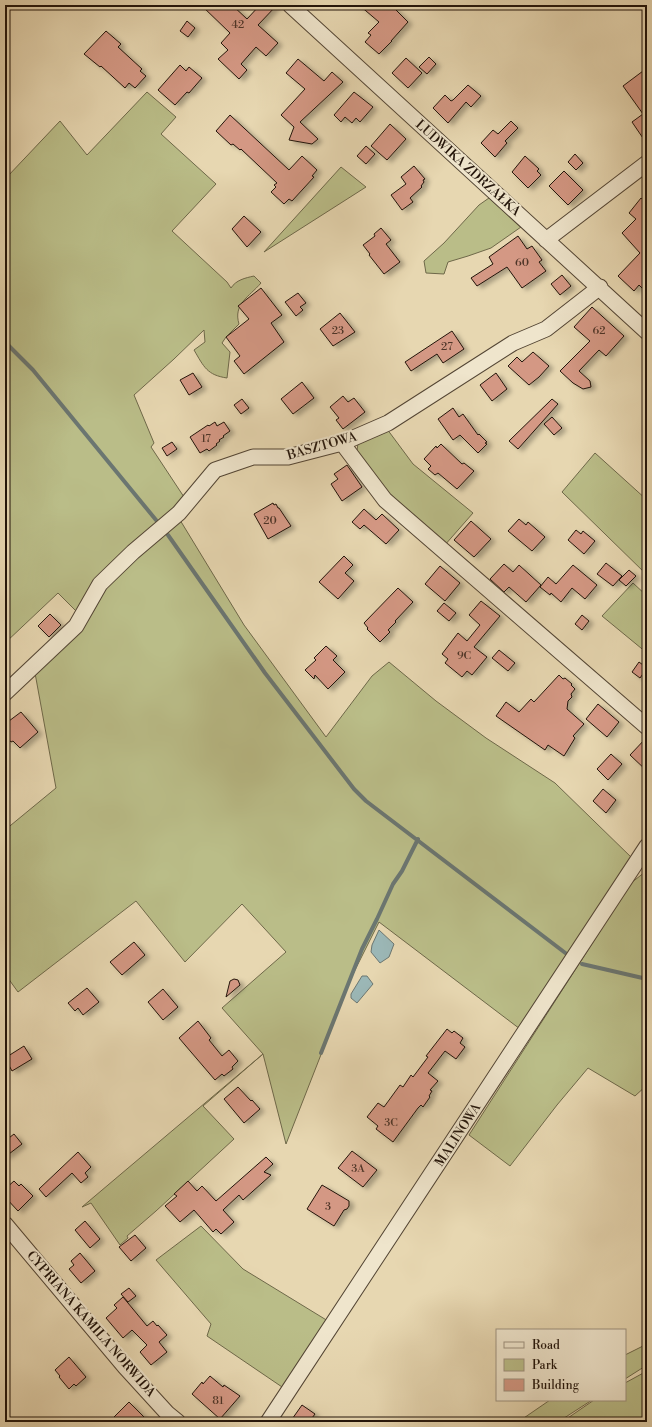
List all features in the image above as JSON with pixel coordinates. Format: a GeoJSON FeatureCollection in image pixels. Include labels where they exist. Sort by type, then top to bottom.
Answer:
{"type":"FeatureCollection","features":[{"type":"Feature","properties":{"kind":"street","name":"LUDWIKA ZDRZAŁKA"},"geometry":{"type":"LineString","coordinates":[[290,5],[546,240],[600,287],[647,332]]}},
{"type":"Feature","properties":{"kind":"street"},"geometry":{"type":"LineString","coordinates":[[546,240],[647,163]]}},
{"type":"Feature","properties":{"kind":"street","name":"BASZTOWA"},"geometry":{"type":"LineString","coordinates":[[5,693],[76,626],[100,584],[133,552],[179,513],[215,470],[253,457],[288,457],[342,443],[388,423],[513,343],[546,329],[600,287]]}},
{"type":"Feature","properties":{"kind":"street"},"geometry":{"type":"LineString","coordinates":[[342,443],[385,500],[647,727]]}},
{"type":"Feature","properties":{"kind":"street","name":"MALINOWA"},"geometry":{"type":"LineString","coordinates":[[268,1422],[647,846]]}},
{"type":"Feature","properties":{"kind":"street","name":"CYPRIANA KAMILA NORWIDA"},"geometry":{"type":"LineString","coordinates":[[5,1224],[125,1367],[178,1422]]}},
{"type":"Feature","properties":{"kind":"green space"},"geometry":{"type":"Polygon","coordinates":[[[147,92],[176,117],[161,134],[216,184],[172,231],[227,282],[231,288],[238,281],[254,276],[261,283],[243,301],[238,311],[239,324],[222,343],[230,352],[227,378],[220,377],[210,372],[194,350],[205,342],[204,330],[134,395],[154,443],[151,447],[184,497],[79,614],[58,593],[5,643],[5,176],[7,177],[60,121],[87,155],[147,92]]]}},
{"type":"Feature","properties":{"kind":"green space"},"geometry":{"type":"Polygon","coordinates":[[[341,167],[366,187],[264,252],[341,167]]]}},
{"type":"Feature","properties":{"kind":"green space"},"geometry":{"type":"Polygon","coordinates":[[[489,198],[521,227],[491,248],[448,262],[444,274],[426,273],[424,261],[444,243],[479,205],[489,198]]]}},
{"type":"Feature","properties":{"kind":"green space"},"geometry":{"type":"Polygon","coordinates":[[[387,429],[413,464],[473,513],[444,546],[393,501],[357,451],[358,443],[387,429]]]}},
{"type":"Feature","properties":{"kind":"green space"},"geometry":{"type":"Polygon","coordinates":[[[595,453],[647,500],[647,575],[562,492],[595,453]]]}},
{"type":"Feature","properties":{"kind":"green space"},"geometry":{"type":"Polygon","coordinates":[[[180,520],[244,625],[326,737],[372,676],[389,662],[436,701],[486,738],[555,783],[632,858],[520,1029],[379,922],[351,978],[286,1144],[263,1054],[222,1008],[286,952],[242,904],[185,962],[136,901],[18,992],[5,974],[5,830],[56,788],[35,673],[41,669],[93,612],[108,584],[180,520]]]}},
{"type":"Feature","properties":{"kind":"green space"},"geometry":{"type":"Polygon","coordinates":[[[633,583],[647,596],[647,653],[602,616],[633,583]]]}},
{"type":"Feature","properties":{"kind":"green space"},"geometry":{"type":"Polygon","coordinates":[[[645,872],[647,873],[647,1085],[635,1096],[588,1068],[557,1105],[510,1166],[469,1135],[631,883],[645,872]]]}},
{"type":"Feature","properties":{"kind":"green space"},"geometry":{"type":"Polygon","coordinates":[[[263,1054],[203,1106],[234,1139],[127,1236],[128,1238],[120,1245],[91,1203],[82,1207],[263,1054]]]}},
{"type":"Feature","properties":{"kind":"green space"},"geometry":{"type":"Polygon","coordinates":[[[201,1226],[243,1269],[328,1321],[285,1389],[207,1336],[211,1324],[156,1260],[201,1226]]]}},
{"type":"Feature","properties":{"kind":"green space"},"geometry":{"type":"Polygon","coordinates":[[[647,1344],[647,1365],[626,1378],[626,1354],[647,1344]]]}},
{"type":"Feature","properties":{"kind":"green space"},"geometry":{"type":"Polygon","coordinates":[[[647,1371],[647,1422],[562,1422],[593,1401],[626,1401],[626,1382],[647,1371]]]}},
{"type":"Feature","properties":{"kind":"green space"},"geometry":{"type":"Polygon","coordinates":[[[549,1401],[590,1401],[558,1422],[518,1422],[549,1401]]]}},
{"type":"Feature","properties":{"kind":"water"},"geometry":{"type":"Polygon","coordinates":[[[379,930],[394,944],[389,957],[380,963],[371,952],[372,945],[379,930]]]}},
{"type":"Feature","properties":{"kind":"water"},"geometry":{"type":"Polygon","coordinates":[[[362,976],[367,976],[373,984],[357,1003],[351,998],[351,994],[362,976]]]}},
{"type":"Feature","properties":{"kind":"building"},"geometry":{"type":"Polygon","coordinates":[[[201,5],[232,5],[247,19],[260,5],[277,5],[258,25],[278,43],[266,56],[256,47],[241,64],[247,70],[239,79],[218,59],[228,50],[221,43],[230,33],[201,5]]]}},
{"type":"Feature","properties":{"kind":"building"},"geometry":{"type":"Polygon","coordinates":[[[359,5],[391,5],[408,22],[379,54],[365,42],[371,35],[368,33],[379,22],[359,5]]]}},
{"type":"Feature","properties":{"kind":"building"},"geometry":{"type":"Polygon","coordinates":[[[187,21],[195,28],[188,37],[180,31],[187,21]]]}},
{"type":"Feature","properties":{"kind":"building"},"geometry":{"type":"Polygon","coordinates":[[[106,31],[121,44],[118,47],[142,69],[140,71],[146,76],[135,88],[129,83],[125,88],[101,66],[100,67],[84,54],[106,31]]]}},
{"type":"Feature","properties":{"kind":"building"},"geometry":{"type":"Polygon","coordinates":[[[429,57],[436,64],[427,74],[419,67],[429,57]]]}},
{"type":"Feature","properties":{"kind":"building"},"geometry":{"type":"Polygon","coordinates":[[[406,58],[422,73],[408,88],[392,73],[406,58]]]}},
{"type":"Feature","properties":{"kind":"building"},"geometry":{"type":"Polygon","coordinates":[[[298,59],[324,81],[332,72],[343,82],[300,122],[318,139],[312,144],[289,140],[294,127],[281,115],[305,89],[286,73],[298,59]]]}},
{"type":"Feature","properties":{"kind":"building"},"geometry":{"type":"Polygon","coordinates":[[[180,65],[186,71],[189,67],[202,78],[189,93],[187,92],[175,105],[158,90],[180,65]]]}},
{"type":"Feature","properties":{"kind":"building"},"geometry":{"type":"Polygon","coordinates":[[[647,68],[647,144],[632,122],[643,114],[623,86],[647,68]]]}},
{"type":"Feature","properties":{"kind":"building"},"geometry":{"type":"Polygon","coordinates":[[[468,85],[481,96],[471,107],[466,102],[448,123],[433,108],[445,95],[451,101],[453,100],[468,85]]]}},
{"type":"Feature","properties":{"kind":"building"},"geometry":{"type":"Polygon","coordinates":[[[354,92],[373,107],[360,122],[356,118],[352,123],[345,117],[341,122],[334,115],[354,92]]]}},
{"type":"Feature","properties":{"kind":"building"},"geometry":{"type":"Polygon","coordinates":[[[230,115],[289,170],[302,156],[317,170],[312,176],[314,177],[292,201],[289,199],[284,204],[271,192],[276,187],[274,185],[277,183],[241,149],[240,150],[233,144],[231,145],[216,131],[230,115]]]}},
{"type":"Feature","properties":{"kind":"building"},"geometry":{"type":"Polygon","coordinates":[[[511,121],[518,128],[505,141],[507,143],[495,157],[481,143],[493,130],[498,134],[511,121]]]}},
{"type":"Feature","properties":{"kind":"building"},"geometry":{"type":"Polygon","coordinates":[[[390,124],[406,139],[387,160],[371,146],[390,124]]]}},
{"type":"Feature","properties":{"kind":"building"},"geometry":{"type":"Polygon","coordinates":[[[366,146],[375,154],[366,164],[357,156],[366,146]]]}},
{"type":"Feature","properties":{"kind":"building"},"geometry":{"type":"Polygon","coordinates":[[[575,154],[583,163],[576,170],[568,162],[575,154]]]}},
{"type":"Feature","properties":{"kind":"building"},"geometry":{"type":"Polygon","coordinates":[[[525,156],[539,169],[537,171],[541,175],[528,188],[512,172],[525,156]]]}},
{"type":"Feature","properties":{"kind":"building"},"geometry":{"type":"Polygon","coordinates":[[[414,166],[425,179],[423,180],[424,182],[421,186],[422,187],[410,198],[413,202],[402,210],[391,195],[406,184],[401,177],[414,166]]]}},
{"type":"Feature","properties":{"kind":"building"},"geometry":{"type":"Polygon","coordinates":[[[564,171],[583,190],[568,205],[549,186],[564,171]]]}},
{"type":"Feature","properties":{"kind":"building"},"geometry":{"type":"Polygon","coordinates":[[[641,198],[647,203],[647,282],[642,288],[639,285],[634,291],[618,276],[640,253],[622,233],[636,219],[629,213],[641,198]]]}},
{"type":"Feature","properties":{"kind":"building"},"geometry":{"type":"Polygon","coordinates":[[[244,216],[261,232],[247,247],[232,229],[244,216]]]}},
{"type":"Feature","properties":{"kind":"building"},"geometry":{"type":"Polygon","coordinates":[[[381,228],[391,240],[386,244],[400,262],[384,274],[363,245],[375,236],[374,234],[381,228]]]}},
{"type":"Feature","properties":{"kind":"building"},"geometry":{"type":"Polygon","coordinates":[[[518,236],[527,249],[532,246],[542,260],[539,262],[546,271],[522,288],[507,267],[477,286],[471,278],[493,264],[489,257],[518,236]]]}},
{"type":"Feature","properties":{"kind":"building"},"geometry":{"type":"Polygon","coordinates":[[[562,275],[571,286],[560,295],[551,284],[562,275]]]}},
{"type":"Feature","properties":{"kind":"building"},"geometry":{"type":"Polygon","coordinates":[[[261,288],[282,315],[271,323],[284,342],[244,374],[234,361],[240,356],[226,337],[249,319],[238,306],[261,288]]]}},
{"type":"Feature","properties":{"kind":"building"},"geometry":{"type":"Polygon","coordinates":[[[298,293],[306,303],[300,307],[303,310],[296,316],[285,302],[298,293]]]}},
{"type":"Feature","properties":{"kind":"building"},"geometry":{"type":"Polygon","coordinates":[[[592,307],[624,336],[606,356],[599,350],[579,371],[590,381],[591,387],[583,389],[573,383],[560,371],[590,341],[574,327],[592,307]]]}},
{"type":"Feature","properties":{"kind":"building"},"geometry":{"type":"Polygon","coordinates":[[[340,313],[355,332],[333,346],[320,329],[340,313]]]}},
{"type":"Feature","properties":{"kind":"building"},"geometry":{"type":"Polygon","coordinates":[[[452,331],[464,349],[443,363],[437,354],[411,371],[405,362],[452,331]]]}},
{"type":"Feature","properties":{"kind":"building"},"geometry":{"type":"Polygon","coordinates":[[[533,352],[549,366],[529,385],[508,366],[517,357],[522,362],[533,352]]]}},
{"type":"Feature","properties":{"kind":"building"},"geometry":{"type":"Polygon","coordinates":[[[193,373],[202,387],[189,395],[180,380],[193,373]]]}},
{"type":"Feature","properties":{"kind":"building"},"geometry":{"type":"Polygon","coordinates":[[[496,373],[507,389],[492,401],[480,385],[496,373]]]}},
{"type":"Feature","properties":{"kind":"building"},"geometry":{"type":"Polygon","coordinates":[[[302,382],[314,398],[293,414],[281,399],[302,382]]]}},
{"type":"Feature","properties":{"kind":"building"},"geometry":{"type":"Polygon","coordinates":[[[343,396],[348,402],[354,398],[365,412],[343,429],[336,420],[339,418],[330,407],[343,396]]]}},
{"type":"Feature","properties":{"kind":"building"},"geometry":{"type":"Polygon","coordinates":[[[242,399],[249,408],[241,414],[234,405],[242,399]]]}},
{"type":"Feature","properties":{"kind":"building"},"geometry":{"type":"Polygon","coordinates":[[[552,399],[558,404],[518,449],[509,441],[552,399]]]}},
{"type":"Feature","properties":{"kind":"building"},"geometry":{"type":"Polygon","coordinates":[[[453,408],[459,417],[463,414],[478,435],[479,434],[487,442],[485,443],[487,444],[478,453],[460,435],[453,440],[438,419],[453,408]]]}},
{"type":"Feature","properties":{"kind":"building"},"geometry":{"type":"Polygon","coordinates":[[[552,417],[562,428],[554,435],[544,424],[552,417]]]}},
{"type":"Feature","properties":{"kind":"building"},"geometry":{"type":"Polygon","coordinates":[[[215,422],[217,426],[224,422],[230,431],[223,436],[224,437],[216,444],[217,445],[209,451],[207,449],[200,453],[190,437],[215,422]]]}},
{"type":"Feature","properties":{"kind":"building"},"geometry":{"type":"Polygon","coordinates":[[[172,442],[177,449],[167,456],[162,448],[172,442]]]}},
{"type":"Feature","properties":{"kind":"building"},"geometry":{"type":"Polygon","coordinates":[[[441,444],[462,464],[464,463],[474,471],[457,489],[438,473],[435,475],[428,469],[431,466],[424,459],[436,446],[437,448],[441,444]]]}},
{"type":"Feature","properties":{"kind":"building"},"geometry":{"type":"Polygon","coordinates":[[[347,465],[362,487],[342,501],[331,484],[338,479],[334,474],[347,465]]]}},
{"type":"Feature","properties":{"kind":"building"},"geometry":{"type":"Polygon","coordinates":[[[273,503],[274,505],[276,504],[291,526],[268,539],[254,514],[273,503]]]}},
{"type":"Feature","properties":{"kind":"building"},"geometry":{"type":"Polygon","coordinates":[[[364,509],[376,520],[382,514],[399,530],[386,544],[364,525],[360,529],[352,522],[364,509]]]}},
{"type":"Feature","properties":{"kind":"building"},"geometry":{"type":"Polygon","coordinates":[[[519,519],[526,525],[528,522],[545,537],[532,551],[508,531],[519,519]]]}},
{"type":"Feature","properties":{"kind":"building"},"geometry":{"type":"Polygon","coordinates":[[[471,521],[491,539],[474,557],[454,540],[471,521]]]}},
{"type":"Feature","properties":{"kind":"building"},"geometry":{"type":"Polygon","coordinates":[[[576,530],[581,534],[583,531],[595,541],[584,554],[568,540],[576,530]]]}},
{"type":"Feature","properties":{"kind":"building"},"geometry":{"type":"Polygon","coordinates":[[[344,556],[353,565],[345,573],[354,581],[338,599],[319,582],[344,556]]]}},
{"type":"Feature","properties":{"kind":"building"},"geometry":{"type":"Polygon","coordinates":[[[606,563],[622,576],[613,586],[597,574],[606,563]]]}},
{"type":"Feature","properties":{"kind":"building"},"geometry":{"type":"Polygon","coordinates":[[[504,564],[513,572],[519,565],[541,585],[526,602],[509,587],[504,592],[490,579],[504,564]]]}},
{"type":"Feature","properties":{"kind":"building"},"geometry":{"type":"Polygon","coordinates":[[[573,565],[597,585],[585,599],[572,588],[561,602],[551,593],[550,595],[540,587],[548,577],[556,584],[573,565]]]}},
{"type":"Feature","properties":{"kind":"building"},"geometry":{"type":"Polygon","coordinates":[[[440,566],[460,583],[445,601],[425,584],[440,566]]]}},
{"type":"Feature","properties":{"kind":"building"},"geometry":{"type":"Polygon","coordinates":[[[629,570],[636,576],[626,586],[619,580],[629,570]]]}},
{"type":"Feature","properties":{"kind":"building"},"geometry":{"type":"Polygon","coordinates":[[[398,588],[413,602],[395,621],[396,622],[388,630],[390,632],[380,642],[367,629],[368,628],[364,623],[398,588]]]}},
{"type":"Feature","properties":{"kind":"building"},"geometry":{"type":"Polygon","coordinates":[[[481,601],[500,616],[474,647],[487,657],[472,675],[467,671],[462,677],[445,663],[448,659],[442,654],[458,633],[467,641],[480,625],[469,615],[481,601]]]}},
{"type":"Feature","properties":{"kind":"building"},"geometry":{"type":"Polygon","coordinates":[[[444,603],[456,613],[449,621],[437,611],[444,603]]]}},
{"type":"Feature","properties":{"kind":"building"},"geometry":{"type":"Polygon","coordinates":[[[50,614],[61,625],[49,637],[38,626],[50,614]]]}},
{"type":"Feature","properties":{"kind":"building"},"geometry":{"type":"Polygon","coordinates":[[[582,615],[589,621],[582,630],[575,624],[582,615]]]}},
{"type":"Feature","properties":{"kind":"building"},"geometry":{"type":"Polygon","coordinates":[[[326,646],[337,656],[333,660],[345,672],[328,689],[315,675],[314,679],[305,670],[316,660],[314,658],[326,646]]]}},
{"type":"Feature","properties":{"kind":"building"},"geometry":{"type":"Polygon","coordinates":[[[499,650],[515,663],[508,671],[492,658],[499,650]]]}},
{"type":"Feature","properties":{"kind":"building"},"geometry":{"type":"Polygon","coordinates":[[[639,662],[647,668],[640,678],[632,672],[639,662]]]}},
{"type":"Feature","properties":{"kind":"building"},"geometry":{"type":"Polygon","coordinates":[[[559,675],[572,684],[571,685],[575,689],[571,694],[572,697],[568,701],[567,709],[584,724],[573,736],[575,738],[564,756],[548,745],[545,750],[496,716],[506,702],[519,712],[531,699],[534,702],[559,675]]]}},
{"type":"Feature","properties":{"kind":"building"},"geometry":{"type":"Polygon","coordinates":[[[598,704],[619,722],[607,737],[586,719],[598,704]]]}},
{"type":"Feature","properties":{"kind":"building"},"geometry":{"type":"Polygon","coordinates":[[[21,712],[38,732],[20,748],[13,741],[11,742],[5,735],[5,724],[21,712]]]}},
{"type":"Feature","properties":{"kind":"building"},"geometry":{"type":"Polygon","coordinates":[[[647,737],[647,771],[630,755],[647,737]]]}},
{"type":"Feature","properties":{"kind":"building"},"geometry":{"type":"Polygon","coordinates":[[[611,754],[622,764],[608,780],[597,769],[611,754]]]}},
{"type":"Feature","properties":{"kind":"building"},"geometry":{"type":"Polygon","coordinates":[[[603,789],[616,800],[606,813],[593,801],[603,789]]]}},
{"type":"Feature","properties":{"kind":"building"},"geometry":{"type":"Polygon","coordinates":[[[134,942],[145,955],[122,975],[110,962],[134,942]]]}},
{"type":"Feature","properties":{"kind":"building"},"geometry":{"type":"Polygon","coordinates":[[[234,979],[238,980],[240,985],[226,997],[230,981],[234,979]]]}},
{"type":"Feature","properties":{"kind":"building"},"geometry":{"type":"Polygon","coordinates":[[[87,988],[99,1002],[83,1015],[78,1008],[75,1011],[68,1003],[87,988]]]}},
{"type":"Feature","properties":{"kind":"building"},"geometry":{"type":"Polygon","coordinates":[[[163,989],[178,1007],[163,1020],[148,1002],[163,989]]]}},
{"type":"Feature","properties":{"kind":"building"},"geometry":{"type":"Polygon","coordinates":[[[198,1021],[211,1038],[209,1040],[222,1056],[229,1050],[238,1061],[232,1067],[233,1069],[224,1076],[222,1074],[215,1080],[179,1038],[198,1021]]]}},
{"type":"Feature","properties":{"kind":"building"},"geometry":{"type":"Polygon","coordinates":[[[447,1029],[452,1033],[454,1031],[463,1038],[460,1043],[465,1047],[456,1059],[445,1051],[428,1073],[438,1081],[430,1090],[432,1091],[429,1096],[430,1097],[423,1107],[421,1105],[418,1108],[393,1142],[376,1129],[378,1126],[367,1117],[378,1103],[384,1107],[400,1085],[403,1087],[411,1075],[413,1077],[428,1057],[426,1056],[447,1029]]]}},
{"type":"Feature","properties":{"kind":"building"},"geometry":{"type":"Polygon","coordinates":[[[24,1046],[32,1059],[12,1071],[5,1058],[24,1046]]]}},
{"type":"Feature","properties":{"kind":"building"},"geometry":{"type":"Polygon","coordinates":[[[238,1087],[260,1109],[244,1123],[224,1099],[238,1087]]]}},
{"type":"Feature","properties":{"kind":"building"},"geometry":{"type":"Polygon","coordinates":[[[14,1134],[22,1144],[5,1157],[5,1141],[14,1134]]]}},
{"type":"Feature","properties":{"kind":"building"},"geometry":{"type":"Polygon","coordinates":[[[352,1151],[377,1170],[363,1187],[338,1168],[352,1151]]]}},
{"type":"Feature","properties":{"kind":"building"},"geometry":{"type":"Polygon","coordinates":[[[78,1152],[91,1167],[85,1173],[88,1177],[81,1183],[72,1173],[46,1197],[39,1189],[78,1152]]]}},
{"type":"Feature","properties":{"kind":"building"},"geometry":{"type":"Polygon","coordinates":[[[266,1157],[273,1164],[264,1172],[271,1175],[243,1200],[239,1195],[223,1210],[234,1222],[221,1234],[216,1229],[213,1232],[194,1210],[180,1222],[165,1206],[177,1196],[174,1194],[188,1181],[197,1191],[202,1186],[216,1201],[266,1157]]]}},
{"type":"Feature","properties":{"kind":"building"},"geometry":{"type":"Polygon","coordinates":[[[14,1181],[19,1186],[21,1184],[33,1196],[18,1211],[5,1197],[5,1189],[14,1181]]]}},
{"type":"Feature","properties":{"kind":"building"},"geometry":{"type":"Polygon","coordinates":[[[322,1185],[349,1201],[349,1206],[344,1210],[334,1226],[307,1209],[322,1185]]]}},
{"type":"Feature","properties":{"kind":"building"},"geometry":{"type":"Polygon","coordinates":[[[85,1221],[100,1239],[90,1248],[75,1230],[85,1221]]]}},
{"type":"Feature","properties":{"kind":"building"},"geometry":{"type":"Polygon","coordinates":[[[135,1235],[146,1248],[131,1261],[119,1247],[135,1235]]]}},
{"type":"Feature","properties":{"kind":"building"},"geometry":{"type":"Polygon","coordinates":[[[80,1253],[95,1271],[81,1283],[69,1269],[74,1265],[71,1261],[80,1253]]]}},
{"type":"Feature","properties":{"kind":"building"},"geometry":{"type":"Polygon","coordinates":[[[129,1288],[136,1296],[128,1302],[121,1294],[129,1288]]]}},
{"type":"Feature","properties":{"kind":"building"},"geometry":{"type":"Polygon","coordinates":[[[123,1297],[147,1326],[153,1321],[167,1335],[159,1342],[167,1352],[151,1365],[140,1352],[147,1345],[132,1330],[123,1338],[106,1318],[117,1308],[114,1305],[123,1297]]]}},
{"type":"Feature","properties":{"kind":"building"},"geometry":{"type":"Polygon","coordinates":[[[69,1357],[86,1377],[76,1386],[74,1384],[69,1389],[55,1370],[69,1357]]]}},
{"type":"Feature","properties":{"kind":"building"},"geometry":{"type":"Polygon","coordinates":[[[210,1376],[223,1387],[224,1385],[240,1396],[220,1419],[192,1394],[202,1382],[203,1384],[210,1376]]]}},
{"type":"Feature","properties":{"kind":"building"},"geometry":{"type":"Polygon","coordinates":[[[129,1402],[149,1422],[109,1422],[129,1402]]]}},
{"type":"Feature","properties":{"kind":"building"},"geometry":{"type":"Polygon","coordinates":[[[302,1405],[315,1414],[309,1422],[290,1422],[302,1405]]]}},
{"type":"Feature","properties":{"kind":"waterway"},"geometry":{"type":"LineString","coordinates":[[5,342],[33,370],[156,520]]}},
{"type":"Feature","properties":{"kind":"waterway"},"geometry":{"type":"LineString","coordinates":[[168,535],[265,673],[354,789],[366,801],[568,955]]}},
{"type":"Feature","properties":{"kind":"waterway"},"geometry":{"type":"LineString","coordinates":[[321,1053],[362,949],[393,884],[402,871],[418,839]]}},
{"type":"Feature","properties":{"kind":"waterway"},"geometry":{"type":"LineString","coordinates":[[582,964],[647,979]]}}]}
